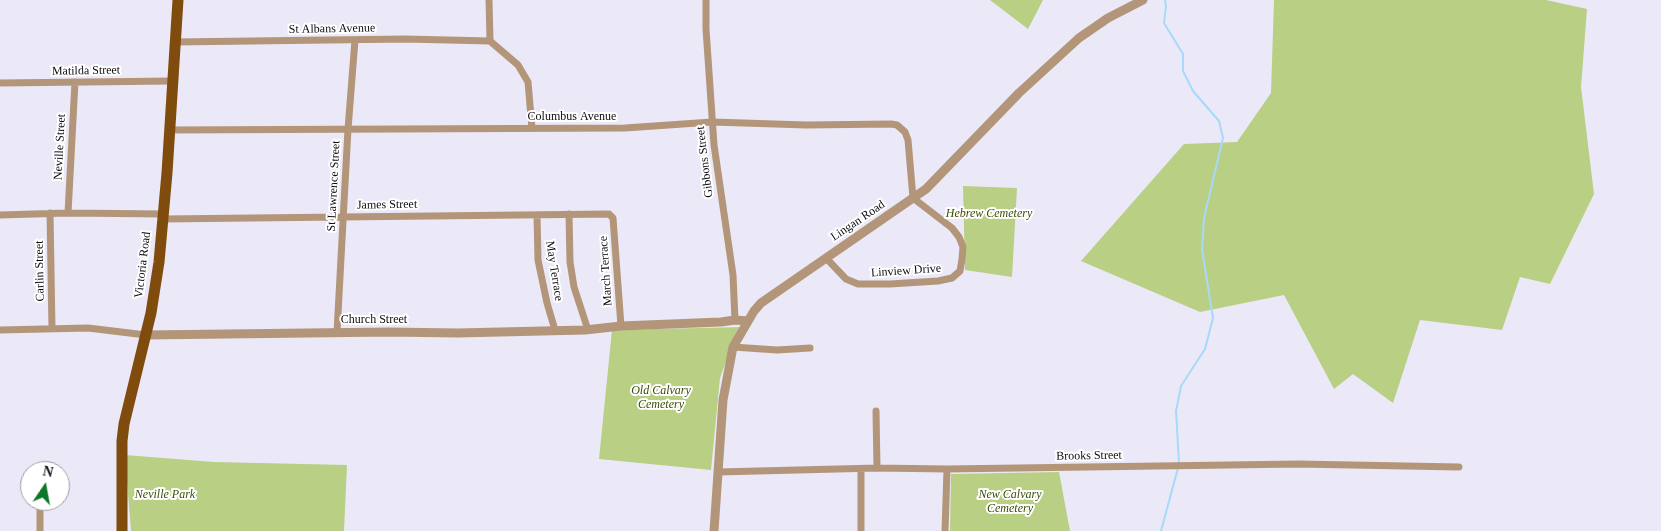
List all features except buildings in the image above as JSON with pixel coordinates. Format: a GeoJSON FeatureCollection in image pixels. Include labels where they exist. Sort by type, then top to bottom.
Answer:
{"type":"FeatureCollection","features":[{"type":"Feature","properties":{"kind":"main road","name":"Victoria Road"},"geometry":{"type":"LineString","coordinates":[[122,531],[122,442],[124,424],[146,335],[156,280],[163,216],[178,0]]}},
{"type":"Feature","properties":{"kind":"street"},"geometry":{"type":"LineString","coordinates":[[488,0],[490,41],[518,65],[528,82],[532,128]]}},
{"type":"Feature","properties":{"kind":"street","name":"Gibbons Street"},"geometry":{"type":"LineString","coordinates":[[706,0],[712,122],[718,184],[733,275],[734,320]]}},
{"type":"Feature","properties":{"kind":"street","name":"Lingan Road"},"geometry":{"type":"LineString","coordinates":[[714,531],[723,400],[733,347],[748,321],[761,304],[926,190],[1019,94],[1079,38],[1108,18],[1143,0]]}},
{"type":"Feature","properties":{"kind":"street","name":"St Lawrence Street"},"geometry":{"type":"LineString","coordinates":[[337,332],[348,129],[355,40]]}},
{"type":"Feature","properties":{"kind":"street","name":"St Albans Avenue"},"geometry":{"type":"LineString","coordinates":[[175,42],[490,41]]}},
{"type":"Feature","properties":{"kind":"street","name":"Matilda Street"},"geometry":{"type":"LineString","coordinates":[[0,83],[172,81]]}},
{"type":"Feature","properties":{"kind":"street","name":"Neville Street"},"geometry":{"type":"LineString","coordinates":[[68,213],[75,82]]}},
{"type":"Feature","properties":{"kind":"street","name":"Columbus Avenue"},"geometry":{"type":"LineString","coordinates":[[169,130],[625,128],[712,122],[806,125],[891,124],[897,125],[905,132],[908,140],[913,198]]}},
{"type":"Feature","properties":{"kind":"street","name":"Linview Drive"},"geometry":{"type":"LineString","coordinates":[[826,258],[846,279],[855,284],[929,282],[947,280],[954,277],[960,271],[962,259],[960,237],[952,228],[913,198]]}},
{"type":"Feature","properties":{"kind":"street","name":"Carlin Street"},"geometry":{"type":"LineString","coordinates":[[50,213],[52,329]]}},
{"type":"Feature","properties":{"kind":"street","name":"James Street"},"geometry":{"type":"LineString","coordinates":[[0,215],[68,213],[163,216],[344,217],[569,214],[607,214],[611,216]]}},
{"type":"Feature","properties":{"kind":"street"},"geometry":{"type":"LineString","coordinates":[[569,214],[570,262],[574,287],[588,330]]}},
{"type":"Feature","properties":{"kind":"street","name":"May Terrace"},"geometry":{"type":"LineString","coordinates":[[537,215],[538,260],[555,330]]}},
{"type":"Feature","properties":{"kind":"street","name":"March Terrace"},"geometry":{"type":"LineString","coordinates":[[611,216],[613,219],[621,326]]}},
{"type":"Feature","properties":{"kind":"street","name":"Church Street"},"geometry":{"type":"LineString","coordinates":[[0,330],[97,328],[146,335],[337,332],[458,333],[588,330],[621,326],[734,320],[748,321]]}},
{"type":"Feature","properties":{"kind":"street"},"geometry":{"type":"LineString","coordinates":[[733,347],[771,350],[810,348]]}},
{"type":"Feature","properties":{"kind":"street"},"geometry":{"type":"LineString","coordinates":[[876,411],[877,468]]}},
{"type":"Feature","properties":{"kind":"street","name":"Brooks Street"},"geometry":{"type":"LineString","coordinates":[[718,472],[877,468],[947,469],[1286,464],[1459,467]]}},
{"type":"Feature","properties":{"kind":"street"},"geometry":{"type":"LineString","coordinates":[[861,469],[862,531]]}},
{"type":"Feature","properties":{"kind":"street"},"geometry":{"type":"LineString","coordinates":[[945,531],[947,469]]}},
{"type":"Feature","properties":{"kind":"street"},"geometry":{"type":"LineString","coordinates":[[40,511],[40,531]]}},
{"type":"Feature","properties":{"kind":"green space"},"geometry":{"type":"Polygon","coordinates":[[[990,0],[1043,0],[1028,29],[990,0]]]}},
{"type":"Feature","properties":{"kind":"green space"},"geometry":{"type":"Polygon","coordinates":[[[1274,0],[1546,0],[1587,9],[1581,87],[1594,194],[1550,284],[1520,277],[1502,330],[1420,320],[1393,403],[1353,374],[1334,389],[1284,295],[1200,312],[1081,261],[1184,144],[1237,142],[1271,93],[1274,0]]]}},
{"type":"Feature","properties":{"kind":"green space","name":"Hebrew Cemetery"},"geometry":{"type":"Polygon","coordinates":[[[963,186],[1017,188],[1012,277],[965,270],[963,186]]]}},
{"type":"Feature","properties":{"kind":"green space","name":"Old Calvary Cemetery"},"geometry":{"type":"Polygon","coordinates":[[[744,327],[731,348],[720,378],[711,470],[599,459],[612,330],[744,327]]]}},
{"type":"Feature","properties":{"kind":"green space","name":"Neville Park"},"geometry":{"type":"Polygon","coordinates":[[[125,455],[214,462],[347,465],[344,531],[131,531],[125,455]]]}},
{"type":"Feature","properties":{"kind":"green space","name":"New Calvary Cemetery"},"geometry":{"type":"Polygon","coordinates":[[[1059,472],[1070,531],[950,531],[951,474],[1059,472]]]}},
{"type":"Feature","properties":{"kind":"waterway"},"geometry":{"type":"LineString","coordinates":[[1165,0],[1164,23],[1183,54],[1183,71],[1193,91],[1219,121],[1223,138],[1204,218],[1202,250],[1213,318],[1205,349],[1181,386],[1176,411],[1179,463]]}},
{"type":"Feature","properties":{"kind":"waterway"},"geometry":{"type":"LineString","coordinates":[[1161,531],[1178,468]]}}]}
